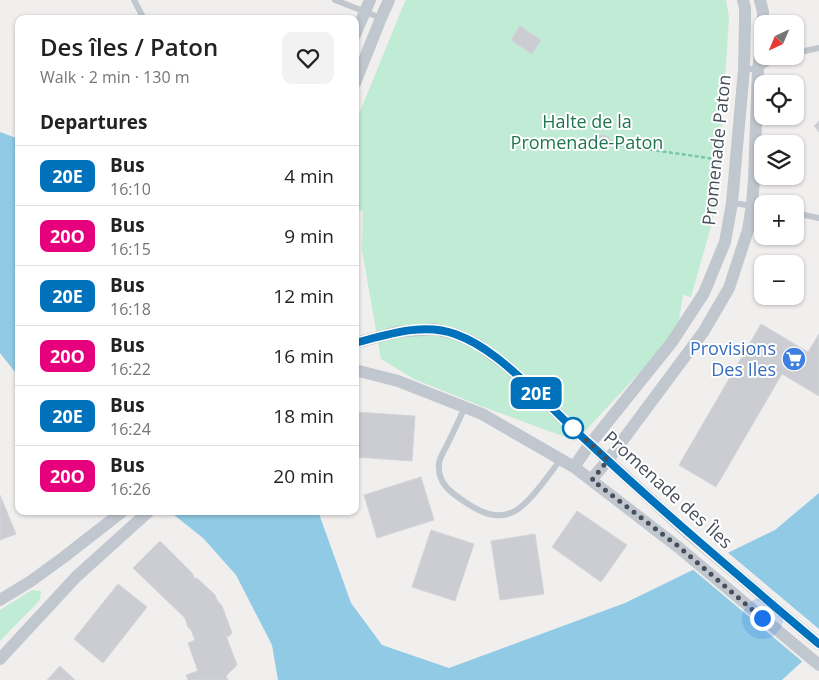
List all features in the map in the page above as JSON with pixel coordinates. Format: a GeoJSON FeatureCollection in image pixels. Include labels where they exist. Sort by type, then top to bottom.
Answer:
{"type":"FeatureCollection","features":[{"type":"Feature","properties":{"kind":"street"},"geometry":{"type":"LineString","coordinates":[[359,73],[389,0]]}},
{"type":"Feature","properties":{"kind":"street","name":"Promenade Paton"},"geometry":{"type":"LineString","coordinates":[[574,467],[590,444],[672,342],[704,293],[725,242],[732,203],[744,69],[746,23],[743,0]]}},
{"type":"Feature","properties":{"kind":"street"},"geometry":{"type":"LineString","coordinates":[[760,0],[763,15]]}},
{"type":"Feature","properties":{"kind":"street"},"geometry":{"type":"LineString","coordinates":[[359,25],[367,6]]}},
{"type":"Feature","properties":{"kind":"street","name":"Promenade Paton"},"geometry":{"type":"LineString","coordinates":[[756,195],[754,179],[758,65]]}},
{"type":"Feature","properties":{"kind":"street","name":"Promenade Paton"},"geometry":{"type":"LineString","coordinates":[[592,480],[704,331],[729,288],[754,214]]}},
{"type":"Feature","properties":{"kind":"street","name":"Promenade des Îles"},"geometry":{"type":"LineString","coordinates":[[359,342],[397,332],[434,329],[455,334],[477,344],[507,366],[689,534],[819,644]]}},
{"type":"Feature","properties":{"kind":"street","name":"Promenade des Îles"},"geometry":{"type":"LineString","coordinates":[[359,371],[398,381],[482,414],[574,467],[678,546],[819,665]]}},
{"type":"Feature","properties":{"kind":"street"},"geometry":{"type":"LineString","coordinates":[[0,600],[31,581],[118,515]]}},
{"type":"Feature","properties":{"kind":"street"},"geometry":{"type":"LineString","coordinates":[[0,659],[76,577],[145,515]]}},
{"type":"Feature","properties":{"kind":"lane"},"geometry":{"type":"LineString","coordinates":[[134,0],[142,15]]}},
{"type":"Feature","properties":{"kind":"lane"},"geometry":{"type":"LineString","coordinates":[[335,0],[367,6],[381,18]]}},
{"type":"Feature","properties":{"kind":"lane"},"geometry":{"type":"LineString","coordinates":[[804,51],[819,48]]}},
{"type":"Feature","properties":{"kind":"lane"},"geometry":{"type":"LineString","coordinates":[[744,69],[758,68],[763,65]]}},
{"type":"Feature","properties":{"kind":"lane"},"geometry":{"type":"LineString","coordinates":[[732,203],[754,206]]}},
{"type":"Feature","properties":{"kind":"lane"},"geometry":{"type":"LineString","coordinates":[[804,216],[819,218]]}},
{"type":"Feature","properties":{"kind":"lane"},"geometry":{"type":"LineString","coordinates":[[465,407],[439,462],[440,474],[444,485],[449,491],[478,511],[490,515],[504,515],[515,511],[528,501],[561,460]]}},
{"type":"Feature","properties":{"kind":"path"},"geometry":{"type":"LineString","coordinates":[[611,144],[736,162]]}},
{"type":"Feature","properties":{"kind":"green space","name":"Halte de la Promenade-Paton"},"geometry":{"type":"Polygon","coordinates":[[[406,0],[726,0],[729,17],[718,189],[712,223],[691,297],[683,295],[677,332],[576,441],[414,379],[381,359],[362,250],[363,211],[359,210],[359,114],[406,0]]]}},
{"type":"Feature","properties":{"kind":"green space"},"geometry":{"type":"Polygon","coordinates":[[[32,590],[41,591],[40,600],[0,641],[0,610],[32,590]]]}},
{"type":"Feature","properties":{"kind":"water"},"geometry":{"type":"Polygon","coordinates":[[[0,132],[15,138],[15,372],[0,353],[0,132]]]}},
{"type":"Feature","properties":{"kind":"water"},"geometry":{"type":"Polygon","coordinates":[[[819,493],[819,646],[782,680],[278,680],[272,645],[236,575],[203,538],[174,515],[319,515],[351,603],[382,645],[449,668],[625,603],[775,530],[819,493]]]}},
{"type":"Feature","properties":{"kind":"pier"},"geometry":{"type":"Polygon","coordinates":[[[726,551],[819,629],[819,650],[804,663],[691,568],[726,551]]]}},
{"type":"Feature","properties":{"kind":"building"},"geometry":{"type":"Polygon","coordinates":[[[520,26],[541,40],[532,54],[511,40],[520,26]]]}},
{"type":"Feature","properties":{"kind":"building"},"geometry":{"type":"Polygon","coordinates":[[[819,121],[819,132],[814,126],[819,121]]]}},
{"type":"Feature","properties":{"kind":"building"},"geometry":{"type":"Polygon","coordinates":[[[603,135],[611,143],[603,151],[595,143],[603,135]]]}},
{"type":"Feature","properties":{"kind":"building"},"geometry":{"type":"Polygon","coordinates":[[[761,324],[808,352],[819,334],[819,396],[782,374],[716,487],[679,465],[761,324]]]}},
{"type":"Feature","properties":{"kind":"building"},"geometry":{"type":"Polygon","coordinates":[[[359,412],[415,416],[412,461],[359,457],[359,412]]]}},
{"type":"Feature","properties":{"kind":"building"},"geometry":{"type":"Polygon","coordinates":[[[421,477],[434,520],[377,538],[364,495],[421,477]]]}},
{"type":"Feature","properties":{"kind":"building"},"geometry":{"type":"Polygon","coordinates":[[[0,495],[16,534],[0,540],[0,495]]]}},
{"type":"Feature","properties":{"kind":"building"},"geometry":{"type":"Polygon","coordinates":[[[577,511],[627,545],[601,582],[552,547],[577,511]]]}},
{"type":"Feature","properties":{"kind":"building"},"geometry":{"type":"Polygon","coordinates":[[[431,530],[474,544],[455,601],[412,587],[431,530]]]}},
{"type":"Feature","properties":{"kind":"building"},"geometry":{"type":"Polygon","coordinates":[[[535,534],[544,594],[500,600],[491,541],[535,534]]]}},
{"type":"Feature","properties":{"kind":"building"},"geometry":{"type":"Polygon","coordinates":[[[160,541],[192,573],[195,579],[197,578],[215,595],[222,606],[232,633],[228,637],[225,633],[237,665],[226,676],[228,680],[188,680],[186,675],[198,671],[188,643],[195,640],[191,630],[185,618],[133,568],[160,541]]]}},
{"type":"Feature","properties":{"kind":"building"},"geometry":{"type":"Polygon","coordinates":[[[118,584],[147,607],[103,663],[74,639],[118,584]]]}},
{"type":"Feature","properties":{"kind":"building"},"geometry":{"type":"Polygon","coordinates":[[[60,666],[75,680],[47,680],[60,666]]]}},
{"type":"Feature","properties":{"kind":"bus line","name":"20E"},"geometry":{"type":"LineString","coordinates":[[359,342],[397,332],[434,329],[455,334],[477,344],[507,366],[689,534],[819,644]]}},
{"type":"Feature","properties":{"kind":"place","name":"Provisions Des Iles"},"geometry":{"type":"Point","coordinates":[794,359]}},
{"type":"Feature","properties":{"kind":"route"},"geometry":{"type":"LineString","coordinates":[[573,428],[608,460],[592,480],[678,546],[762,618]]}}]}
